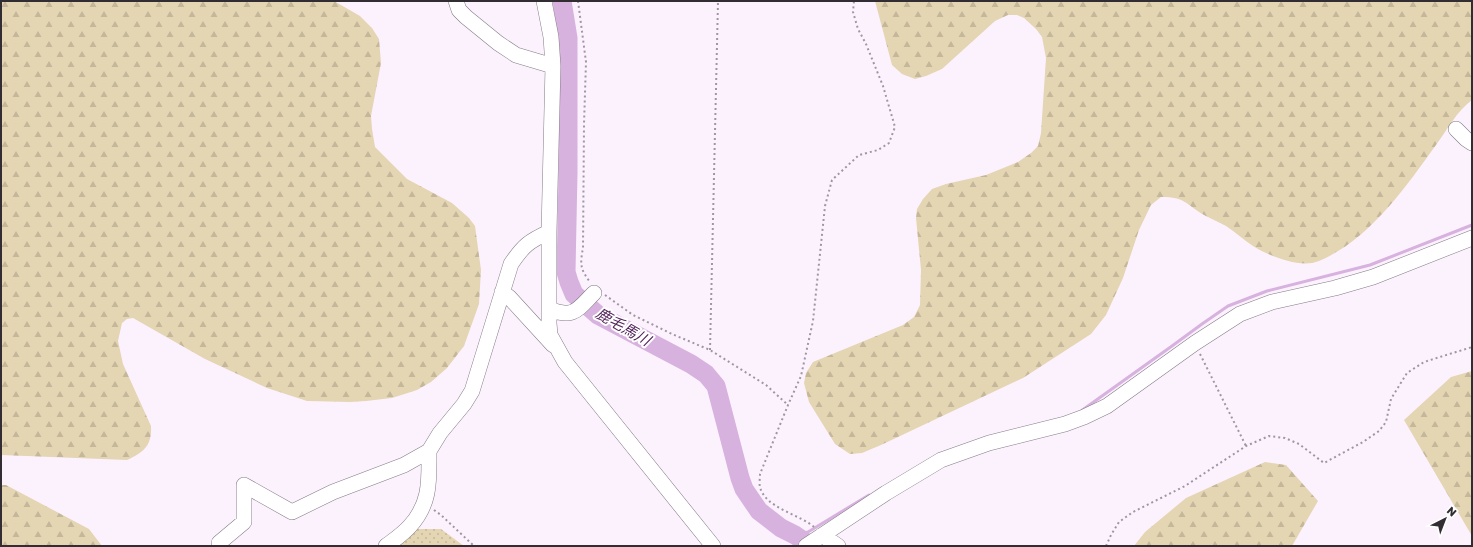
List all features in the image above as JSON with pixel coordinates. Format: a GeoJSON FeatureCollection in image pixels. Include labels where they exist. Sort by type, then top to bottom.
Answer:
{"type":"FeatureCollection","features":[{"type":"Feature","properties":{"kind":"street"},"geometry":{"type":"LineString","coordinates":[[456,1],[459,10],[498,43],[516,55],[553,66]]}},
{"type":"Feature","properties":{"kind":"street"},"geometry":{"type":"LineString","coordinates":[[544,1],[551,37],[553,66],[549,232],[550,335],[565,362],[713,546]]}},
{"type":"Feature","properties":{"kind":"street"},"geometry":{"type":"LineString","coordinates":[[1456,129],[1472,143]]}},
{"type":"Feature","properties":{"kind":"street"},"geometry":{"type":"LineString","coordinates":[[386,546],[410,526],[425,504],[428,492],[430,451],[440,433],[464,404],[472,391],[511,264],[520,250],[531,240],[549,232]]}},
{"type":"Feature","properties":{"kind":"street"},"geometry":{"type":"LineString","coordinates":[[816,537],[941,460],[989,443],[1065,424],[1107,406],[1195,343],[1240,314],[1272,302],[1335,288],[1373,277],[1472,238]]}},
{"type":"Feature","properties":{"kind":"street"},"geometry":{"type":"LineString","coordinates":[[549,309],[560,313],[569,314],[576,311],[595,291]]}},
{"type":"Feature","properties":{"kind":"street"},"geometry":{"type":"LineString","coordinates":[[502,292],[509,297],[556,348]]}},
{"type":"Feature","properties":{"kind":"street"},"geometry":{"type":"LineString","coordinates":[[219,543],[244,522],[244,485],[292,512],[332,492],[404,465],[430,451]]}},
{"type":"Feature","properties":{"kind":"street"},"geometry":{"type":"LineString","coordinates":[[816,537],[838,546]]}},
{"type":"Feature","properties":{"kind":"path"},"geometry":{"type":"LineString","coordinates":[[578,1],[586,62],[583,248],[580,262],[584,273],[595,291],[633,315],[710,350],[766,385],[788,404]]}},
{"type":"Feature","properties":{"kind":"path"},"geometry":{"type":"LineString","coordinates":[[710,350],[718,1]]}},
{"type":"Feature","properties":{"kind":"path"},"geometry":{"type":"LineString","coordinates":[[816,537],[806,520],[780,508],[765,497],[759,486],[760,474],[801,376],[813,321],[825,206],[832,180],[859,154],[878,150],[889,144],[895,127],[883,86],[866,44],[858,29],[854,12],[854,1]]}},
{"type":"Feature","properties":{"kind":"path"},"geometry":{"type":"LineString","coordinates":[[1195,343],[1246,446]]}},
{"type":"Feature","properties":{"kind":"path"},"geometry":{"type":"LineString","coordinates":[[1106,546],[1119,522],[1134,512],[1185,486],[1246,446],[1269,436],[1285,438],[1299,444],[1324,463],[1363,442],[1379,431],[1386,422],[1391,398],[1407,373],[1424,362],[1472,346]]}},
{"type":"Feature","properties":{"kind":"path"},"geometry":{"type":"LineString","coordinates":[[425,504],[441,515],[474,546]]}},
{"type":"Feature","properties":{"kind":"green space"},"geometry":{"type":"Polygon","coordinates":[[[1,1],[334,1],[360,16],[372,28],[379,39],[381,63],[371,116],[375,147],[407,179],[452,203],[469,218],[475,226],[481,270],[479,304],[464,346],[447,368],[431,382],[417,390],[392,398],[350,402],[307,401],[267,388],[205,359],[133,318],[127,319],[122,323],[118,341],[123,364],[151,426],[150,439],[146,448],[127,460],[1,455],[1,1]]]}},
{"type":"Feature","properties":{"kind":"green space"},"geometry":{"type":"Polygon","coordinates":[[[875,1],[1472,1],[1472,100],[1457,115],[1412,178],[1385,211],[1354,240],[1337,252],[1319,261],[1311,263],[1294,262],[1267,254],[1253,246],[1226,226],[1204,215],[1185,202],[1176,198],[1161,197],[1151,205],[1139,230],[1123,278],[1106,315],[1091,334],[1023,378],[881,445],[862,453],[850,454],[835,444],[809,402],[804,383],[806,373],[813,362],[903,325],[914,317],[920,305],[921,270],[916,218],[917,209],[932,189],[946,184],[986,175],[1018,162],[1038,146],[1041,133],[1046,58],[1042,37],[1036,29],[1024,18],[1017,15],[1008,15],[995,21],[942,69],[915,79],[902,74],[892,65],[875,1]]]}},
{"type":"Feature","properties":{"kind":"green space"},"geometry":{"type":"Polygon","coordinates":[[[1472,371],[1472,536],[1404,420],[1451,377],[1472,371]]]}},
{"type":"Feature","properties":{"kind":"green space"},"geometry":{"type":"Polygon","coordinates":[[[1265,462],[1286,465],[1318,501],[1292,546],[1134,546],[1145,532],[1186,498],[1265,462]]]}},
{"type":"Feature","properties":{"kind":"green space"},"geometry":{"type":"Polygon","coordinates":[[[1,485],[6,485],[89,529],[102,546],[1,546],[1,485]]]}},
{"type":"Feature","properties":{"kind":"green space"},"geometry":{"type":"Polygon","coordinates":[[[414,529],[441,529],[464,546],[396,546],[414,529]]]}},
{"type":"Feature","properties":{"kind":"waterway","name":"鹿毛馬川"},"geometry":{"type":"LineString","coordinates":[[562,1],[568,38],[566,272],[574,294],[598,315],[691,364],[706,374],[716,386],[744,489],[759,511],[781,528],[795,535],[811,546]]}},
{"type":"Feature","properties":{"kind":"waterway"},"geometry":{"type":"LineString","coordinates":[[1081,411],[1228,306],[1267,291],[1370,265],[1472,225]]}},
{"type":"Feature","properties":{"kind":"waterway"},"geometry":{"type":"LineString","coordinates":[[795,535],[808,532],[869,495]]}}]}
